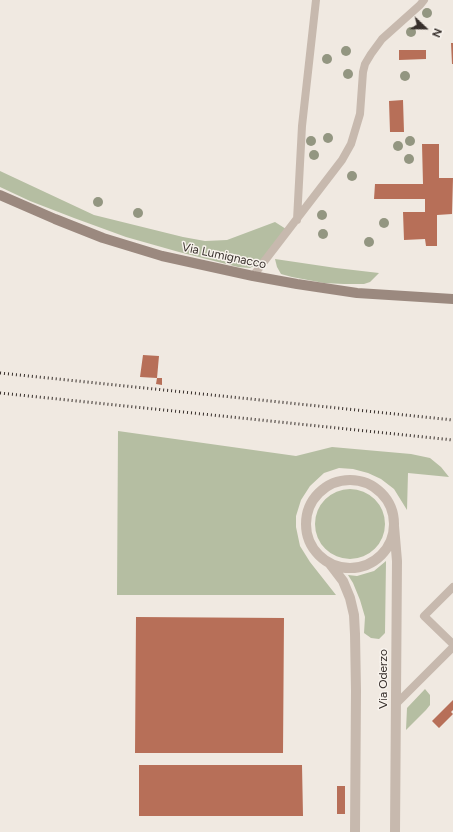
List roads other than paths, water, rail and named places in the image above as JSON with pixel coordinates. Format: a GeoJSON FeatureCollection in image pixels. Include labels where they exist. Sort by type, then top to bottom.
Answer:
{"type":"FeatureCollection","features":[{"type":"Feature","properties":{"kind":"main road","name":"Via Lumignacco"},"geometry":{"type":"LineString","coordinates":[[0,195],[103,238],[162,256],[253,276],[357,293],[453,300]]}},
{"type":"Feature","properties":{"kind":"street","name":"Via Oderzo"},"geometry":{"type":"LineString","coordinates":[[355,832],[356,691],[354,615],[350,598],[343,581],[330,564],[318,555],[310,543],[306,529],[306,514],[312,501],[321,490],[334,482],[348,479],[363,481],[376,488],[386,498],[392,511],[394,526],[397,561],[395,832]]}},
{"type":"Feature","properties":{"kind":"street","name":"Via Oderzo"},"geometry":{"type":"LineString","coordinates":[[330,564],[344,568],[359,568],[372,562],[384,553],[391,540],[394,526]]}},
{"type":"Feature","properties":{"kind":"lane"},"geometry":{"type":"LineString","coordinates":[[297,220],[302,126],[316,0]]}},
{"type":"Feature","properties":{"kind":"lane"},"geometry":{"type":"LineString","coordinates":[[253,276],[342,160],[351,144],[360,114],[363,72],[365,64],[371,54],[382,39],[424,0]]}},
{"type":"Feature","properties":{"kind":"lane"},"geometry":{"type":"LineString","coordinates":[[396,704],[453,646],[424,616],[453,587]]}},
{"type":"Feature","properties":{"kind":"railway"},"geometry":{"type":"LineString","coordinates":[[0,373],[453,420]]}},
{"type":"Feature","properties":{"kind":"railway"},"geometry":{"type":"LineString","coordinates":[[0,393],[453,440]]}}]}
